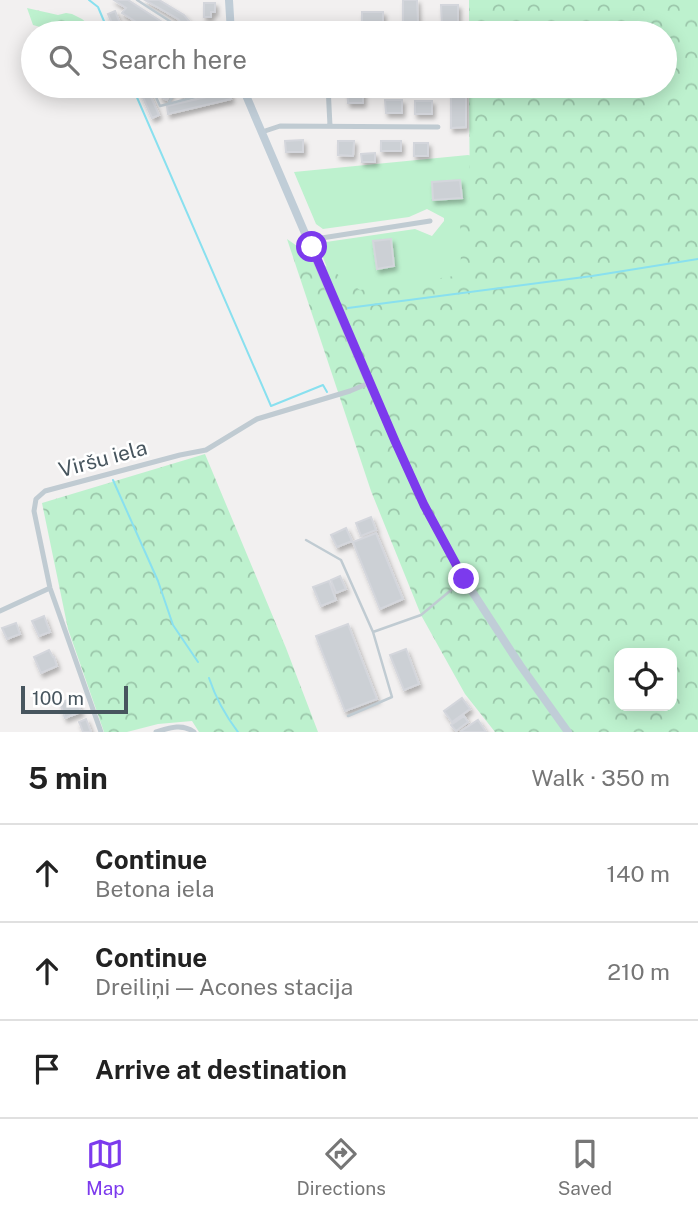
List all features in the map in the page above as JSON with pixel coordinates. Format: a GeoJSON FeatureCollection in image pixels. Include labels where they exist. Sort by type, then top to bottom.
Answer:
{"type":"FeatureCollection","features":[{"type":"Feature","properties":{"kind":"main road"},"geometry":{"type":"LineString","coordinates":[[229,0],[230,21]]}},
{"type":"Feature","properties":{"kind":"main road"},"geometry":{"type":"LineString","coordinates":[[247,98],[424,505],[464,579],[568,732]]}},
{"type":"Feature","properties":{"kind":"street"},"geometry":{"type":"LineString","coordinates":[[329,98],[330,126]]}},
{"type":"Feature","properties":{"kind":"street"},"geometry":{"type":"LineString","coordinates":[[262,132],[279,126],[438,127]]}},
{"type":"Feature","properties":{"kind":"street"},"geometry":{"type":"LineString","coordinates":[[309,240],[430,221]]}},
{"type":"Feature","properties":{"kind":"street","name":"Viršu iela"},"geometry":{"type":"LineString","coordinates":[[101,732],[50,588],[34,512],[36,499],[44,491],[206,450],[257,419],[369,383]]}},
{"type":"Feature","properties":{"kind":"street"},"geometry":{"type":"LineString","coordinates":[[0,611],[50,588]]}},
{"type":"Feature","properties":{"kind":"street"},"geometry":{"type":"LineString","coordinates":[[156,732],[183,727],[194,732]]}},
{"type":"Feature","properties":{"kind":"lane"},"geometry":{"type":"LineString","coordinates":[[137,0],[170,21]]}},
{"type":"Feature","properties":{"kind":"lane"},"geometry":{"type":"LineString","coordinates":[[156,98],[160,106],[191,98]]}},
{"type":"Feature","properties":{"kind":"lane"},"geometry":{"type":"LineString","coordinates":[[168,104],[172,98]]}},
{"type":"Feature","properties":{"kind":"lane"},"geometry":{"type":"LineString","coordinates":[[306,540],[341,560],[373,632],[392,697],[348,716]]}},
{"type":"Feature","properties":{"kind":"lane"},"geometry":{"type":"LineString","coordinates":[[373,632],[421,615],[464,579]]}},
{"type":"Feature","properties":{"kind":"green space"},"geometry":{"type":"Polygon","coordinates":[[[469,0],[698,0],[698,732],[495,732],[465,694],[421,615],[371,491],[287,239],[360,290],[461,275],[460,214],[470,212],[469,98],[677,98],[677,21],[469,21],[469,0]]]}},
{"type":"Feature","properties":{"kind":"green space"},"geometry":{"type":"Polygon","coordinates":[[[27,8],[58,15],[72,14],[84,21],[32,21],[27,8]]]}},
{"type":"Feature","properties":{"kind":"green space"},"geometry":{"type":"Polygon","coordinates":[[[472,156],[475,274],[340,300],[320,250],[326,242],[415,229],[432,236],[444,218],[427,209],[409,217],[323,229],[316,224],[294,172],[472,156]]]}},
{"type":"Feature","properties":{"kind":"green space"},"geometry":{"type":"Polygon","coordinates":[[[205,454],[318,732],[199,732],[192,721],[158,724],[127,732],[104,732],[68,629],[42,503],[205,454]]]}},
{"type":"Feature","properties":{"kind":"building"},"geometry":{"type":"Polygon","coordinates":[[[114,0],[128,0],[160,21],[135,21],[122,13],[126,8],[114,0]]]}},
{"type":"Feature","properties":{"kind":"building"},"geometry":{"type":"Polygon","coordinates":[[[145,0],[159,0],[189,21],[178,19],[145,0]]]}},
{"type":"Feature","properties":{"kind":"building"},"geometry":{"type":"Polygon","coordinates":[[[403,0],[417,0],[418,21],[403,21],[403,0]]]}},
{"type":"Feature","properties":{"kind":"building"},"geometry":{"type":"Polygon","coordinates":[[[204,3],[215,3],[215,12],[211,12],[211,17],[204,17],[204,3]]]}},
{"type":"Feature","properties":{"kind":"building"},"geometry":{"type":"Polygon","coordinates":[[[441,5],[458,5],[458,21],[442,21],[441,5]]]}},
{"type":"Feature","properties":{"kind":"building"},"geometry":{"type":"Polygon","coordinates":[[[115,11],[119,21],[111,21],[108,14],[115,11]]]}},
{"type":"Feature","properties":{"kind":"building"},"geometry":{"type":"Polygon","coordinates":[[[362,12],[383,12],[383,21],[362,21],[362,12]]]}},
{"type":"Feature","properties":{"kind":"building"},"geometry":{"type":"Polygon","coordinates":[[[143,98],[151,98],[159,115],[152,118],[143,98]]]}},
{"type":"Feature","properties":{"kind":"building"},"geometry":{"type":"Polygon","coordinates":[[[202,98],[231,99],[168,114],[167,106],[202,98]]]}},
{"type":"Feature","properties":{"kind":"building"},"geometry":{"type":"Polygon","coordinates":[[[348,98],[363,98],[363,103],[348,103],[348,98]]]}},
{"type":"Feature","properties":{"kind":"building"},"geometry":{"type":"Polygon","coordinates":[[[451,98],[466,98],[466,127],[451,128],[451,98]]]}},
{"type":"Feature","properties":{"kind":"building"},"geometry":{"type":"Polygon","coordinates":[[[385,100],[402,100],[402,113],[386,113],[385,100]]]}},
{"type":"Feature","properties":{"kind":"building"},"geometry":{"type":"Polygon","coordinates":[[[415,101],[432,101],[432,114],[415,114],[415,101]]]}},
{"type":"Feature","properties":{"kind":"building"},"geometry":{"type":"Polygon","coordinates":[[[303,140],[303,152],[286,152],[285,141],[303,140]]]}},
{"type":"Feature","properties":{"kind":"building"},"geometry":{"type":"Polygon","coordinates":[[[338,141],[354,141],[353,156],[338,155],[338,141]]]}},
{"type":"Feature","properties":{"kind":"building"},"geometry":{"type":"Polygon","coordinates":[[[381,141],[401,141],[401,151],[381,151],[381,141]]]}},
{"type":"Feature","properties":{"kind":"building"},"geometry":{"type":"Polygon","coordinates":[[[414,143],[428,143],[428,156],[414,156],[414,143]]]}},
{"type":"Feature","properties":{"kind":"building"},"geometry":{"type":"Polygon","coordinates":[[[375,153],[375,162],[362,162],[361,154],[375,153]]]}},
{"type":"Feature","properties":{"kind":"building"},"geometry":{"type":"Polygon","coordinates":[[[460,180],[462,198],[433,200],[432,182],[460,180]]]}},
{"type":"Feature","properties":{"kind":"building"},"geometry":{"type":"Polygon","coordinates":[[[391,239],[394,266],[377,269],[373,241],[391,239]]]}},
{"type":"Feature","properties":{"kind":"building"},"geometry":{"type":"Polygon","coordinates":[[[371,517],[376,530],[361,536],[356,523],[371,517]]]}},
{"type":"Feature","properties":{"kind":"building"},"geometry":{"type":"Polygon","coordinates":[[[346,528],[352,541],[337,547],[331,535],[346,528]]]}},
{"type":"Feature","properties":{"kind":"building"},"geometry":{"type":"Polygon","coordinates":[[[376,533],[403,599],[380,609],[353,542],[376,533]]]}},
{"type":"Feature","properties":{"kind":"building"},"geometry":{"type":"Polygon","coordinates":[[[340,576],[346,589],[336,593],[331,580],[340,576]]]}},
{"type":"Feature","properties":{"kind":"building"},"geometry":{"type":"Polygon","coordinates":[[[329,581],[336,600],[321,606],[313,587],[329,581]]]}},
{"type":"Feature","properties":{"kind":"building"},"geometry":{"type":"Polygon","coordinates":[[[44,616],[50,632],[39,636],[32,621],[44,616]]]}},
{"type":"Feature","properties":{"kind":"building"},"geometry":{"type":"Polygon","coordinates":[[[16,623],[20,634],[7,639],[2,628],[16,623]]]}},
{"type":"Feature","properties":{"kind":"building"},"geometry":{"type":"Polygon","coordinates":[[[348,624],[377,699],[345,711],[316,636],[348,624]]]}},
{"type":"Feature","properties":{"kind":"building"},"geometry":{"type":"Polygon","coordinates":[[[406,649],[419,684],[404,690],[390,655],[406,649]]]}},
{"type":"Feature","properties":{"kind":"building"},"geometry":{"type":"Polygon","coordinates":[[[49,650],[57,666],[41,673],[34,657],[49,650]]]}},
{"type":"Feature","properties":{"kind":"building"},"geometry":{"type":"Polygon","coordinates":[[[75,697],[81,712],[65,718],[60,703],[75,697]]]}},
{"type":"Feature","properties":{"kind":"building"},"geometry":{"type":"Polygon","coordinates":[[[462,698],[470,709],[452,722],[444,711],[462,698]]]}},
{"type":"Feature","properties":{"kind":"building"},"geometry":{"type":"Polygon","coordinates":[[[464,716],[468,722],[456,731],[451,725],[464,716]]]}},
{"type":"Feature","properties":{"kind":"building"},"geometry":{"type":"Polygon","coordinates":[[[86,719],[91,732],[83,732],[79,722],[86,719]]]}},
{"type":"Feature","properties":{"kind":"building"},"geometry":{"type":"Polygon","coordinates":[[[478,720],[486,732],[461,731],[478,720]]]}},
{"type":"Feature","properties":{"kind":"waterway"},"geometry":{"type":"LineString","coordinates":[[89,0],[98,7],[104,21]]}},
{"type":"Feature","properties":{"kind":"waterway"},"geometry":{"type":"LineString","coordinates":[[137,98],[271,406],[323,385],[327,392]]}},
{"type":"Feature","properties":{"kind":"waterway"},"geometry":{"type":"LineString","coordinates":[[348,308],[592,276],[698,259]]}},
{"type":"Feature","properties":{"kind":"waterway"},"geometry":{"type":"LineString","coordinates":[[113,480],[158,581],[173,625],[198,662]]}},
{"type":"Feature","properties":{"kind":"waterway"},"geometry":{"type":"LineString","coordinates":[[209,678],[221,706],[238,732]]}},
{"type":"Feature","properties":{"kind":"route"},"geometry":{"type":"LineString","coordinates":[[312,247],[424,505],[464,579]]}}]}
